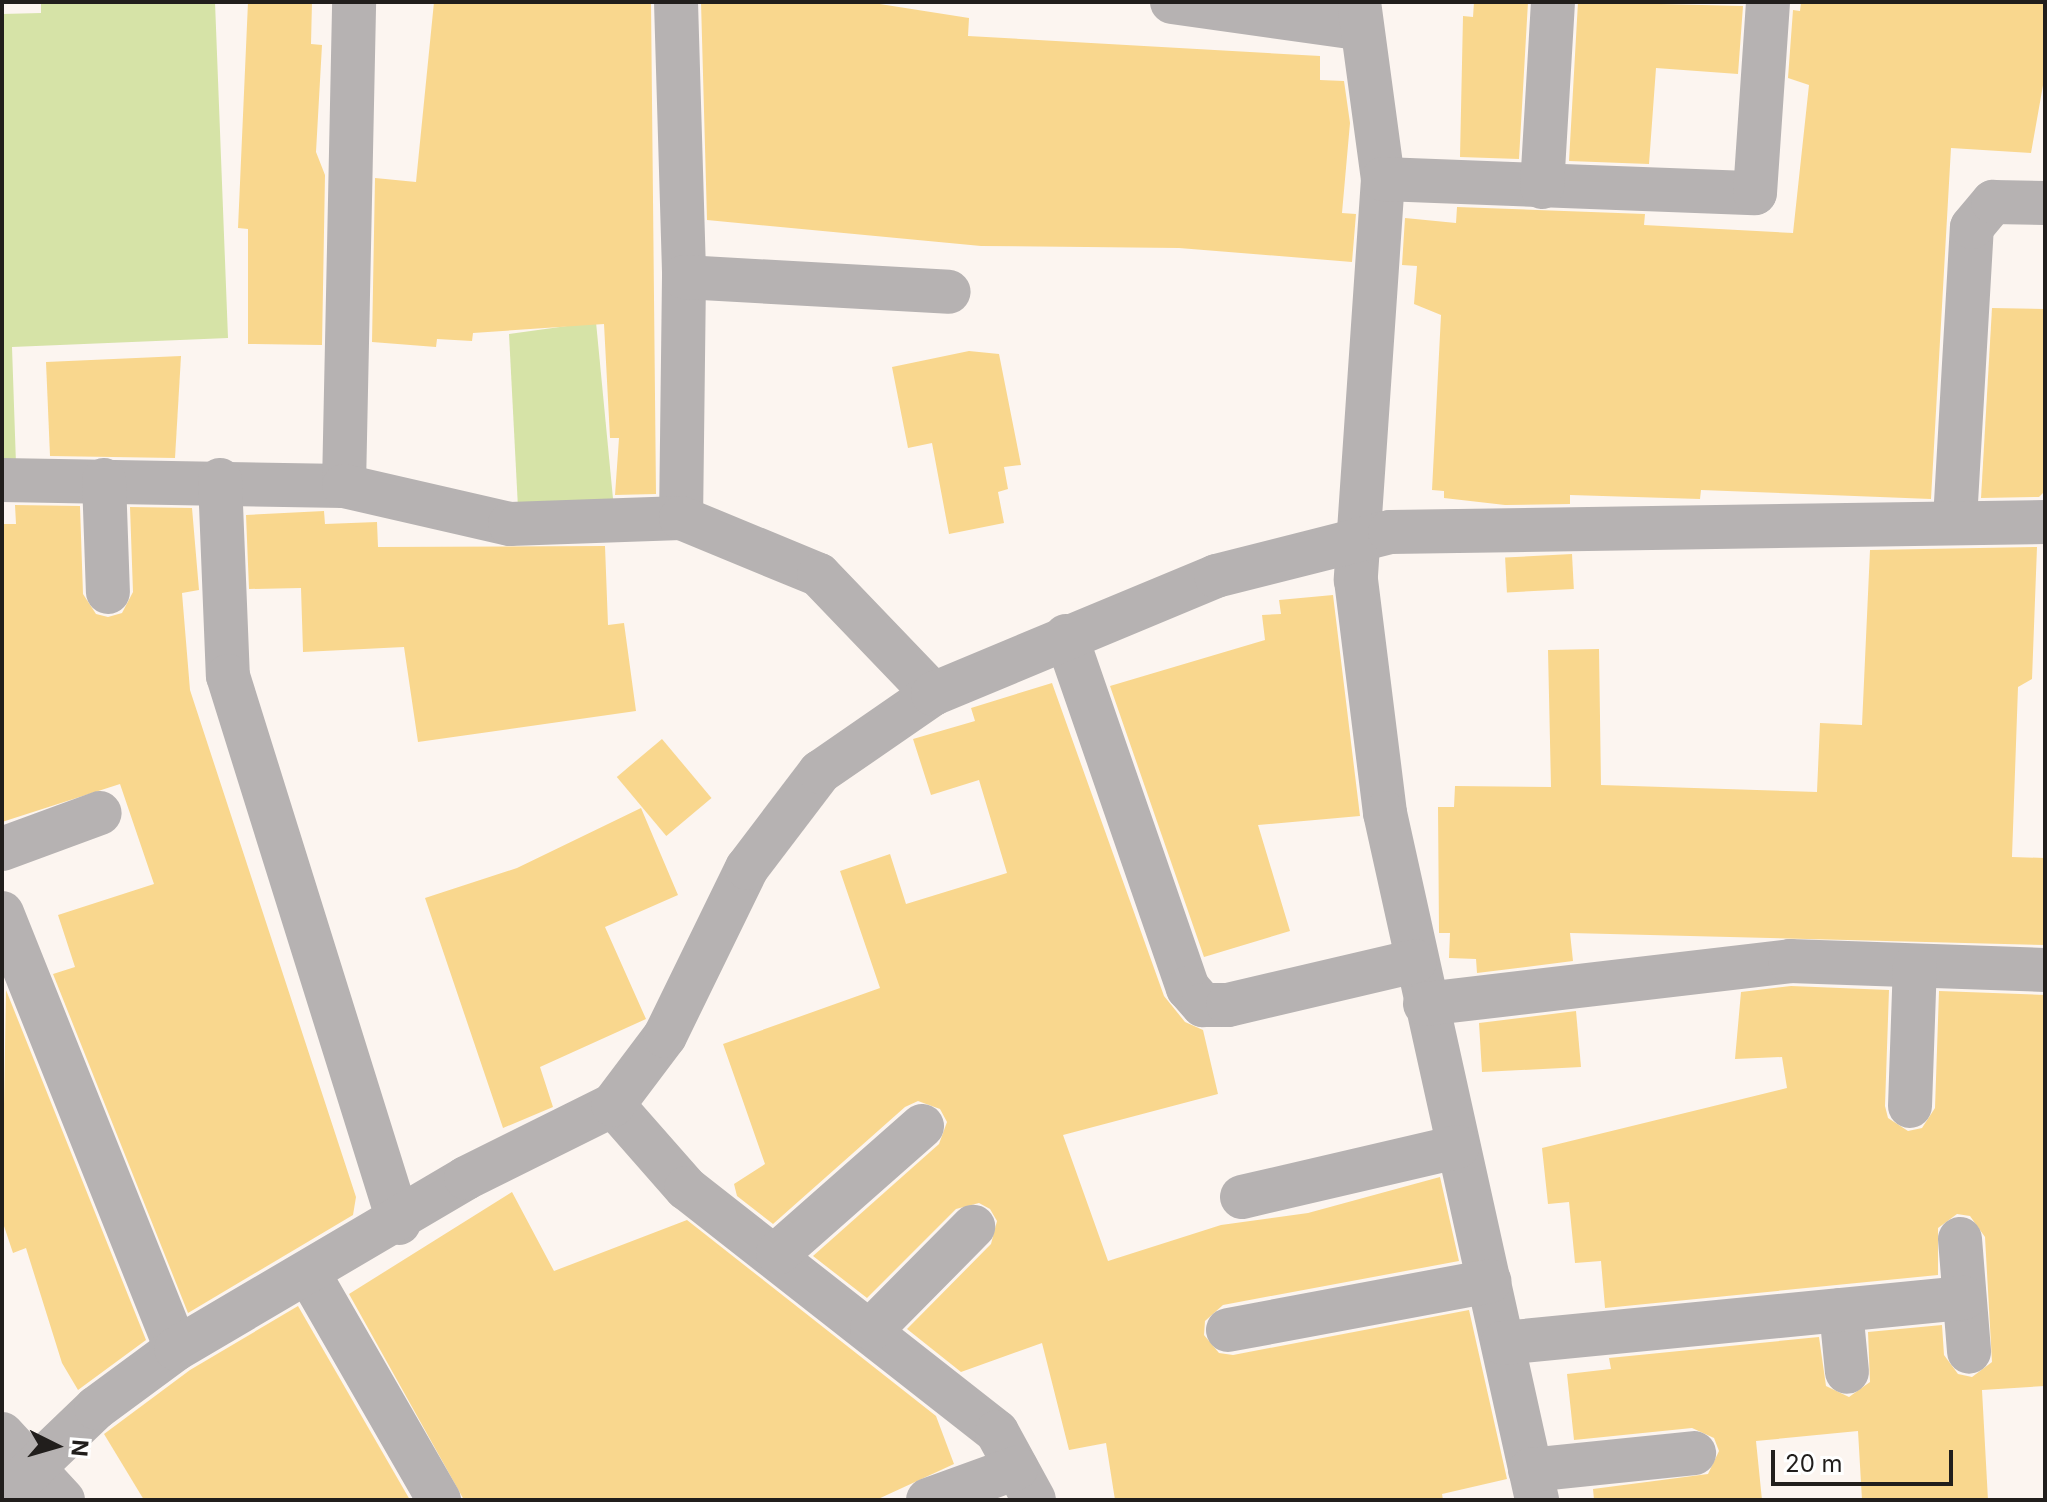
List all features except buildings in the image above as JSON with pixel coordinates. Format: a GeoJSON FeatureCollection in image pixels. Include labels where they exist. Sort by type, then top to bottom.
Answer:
{"type":"FeatureCollection","features":[{"type":"Feature","properties":{"kind":"street"},"geometry":{"type":"LineString","coordinates":[[344,486],[354,2]]}},
{"type":"Feature","properties":{"kind":"street"},"geometry":{"type":"LineString","coordinates":[[676,2],[684,277],[681,518]]}},
{"type":"Feature","properties":{"kind":"street"},"geometry":{"type":"LineString","coordinates":[[1172,2],[1358,15],[1383,179],[1354,540],[1385,813],[1415,961],[1533,1485],[1694,1453]]}},
{"type":"Feature","properties":{"kind":"street"},"geometry":{"type":"LineString","coordinates":[[1542,187],[1553,2]]}},
{"type":"Feature","properties":{"kind":"street"},"geometry":{"type":"LineString","coordinates":[[1383,179],[1755,193],[1768,2]]}},
{"type":"Feature","properties":{"kind":"street"},"geometry":{"type":"LineString","coordinates":[[1955,520],[1972,227],[1993,202],[2045,203]]}},
{"type":"Feature","properties":{"kind":"street"},"geometry":{"type":"LineString","coordinates":[[684,277],[949,292]]}},
{"type":"Feature","properties":{"kind":"street"},"geometry":{"type":"LineString","coordinates":[[2,480],[220,480],[344,486],[510,524],[681,518],[819,575],[933,694]]}},
{"type":"Feature","properties":{"kind":"street"},"geometry":{"type":"LineString","coordinates":[[104,480],[108,592]]}},
{"type":"Feature","properties":{"kind":"street"},"geometry":{"type":"LineString","coordinates":[[220,480],[228,676],[399,1223]]}},
{"type":"Feature","properties":{"kind":"street"},"geometry":{"type":"LineString","coordinates":[[2,1498],[33,1467],[176,1349],[399,1223],[466,1178],[613,1105],[665,1036],[747,868],[820,772],[933,694],[1216,576],[1390,532],[1955,520],[2045,522]]}},
{"type":"Feature","properties":{"kind":"street"},"geometry":{"type":"LineString","coordinates":[[1066,636],[1188,988],[1203,1005],[1228,1005],[1415,961]]}},
{"type":"Feature","properties":{"kind":"street"},"geometry":{"type":"LineString","coordinates":[[2,849],[100,813]]}},
{"type":"Feature","properties":{"kind":"street"},"geometry":{"type":"LineString","coordinates":[[2,913],[176,1349]]}},
{"type":"Feature","properties":{"kind":"street"},"geometry":{"type":"LineString","coordinates":[[1425,1004],[1790,961],[2045,970]]}},
{"type":"Feature","properties":{"kind":"street"},"geometry":{"type":"LineString","coordinates":[[1910,1106],[1915,966]]}},
{"type":"Feature","properties":{"kind":"street"},"geometry":{"type":"LineString","coordinates":[[613,1105],[686,1188],[778,1253],[997,1432],[1025,1484],[928,1500]]}},
{"type":"Feature","properties":{"kind":"street"},"geometry":{"type":"LineString","coordinates":[[778,1253],[922,1126]]}},
{"type":"Feature","properties":{"kind":"street"},"geometry":{"type":"LineString","coordinates":[[1242,1197],[1457,1147]]}},
{"type":"Feature","properties":{"kind":"street"},"geometry":{"type":"LineString","coordinates":[[872,1329],[973,1227]]}},
{"type":"Feature","properties":{"kind":"street"},"geometry":{"type":"LineString","coordinates":[[1960,1239],[1969,1352]]}},
{"type":"Feature","properties":{"kind":"street"},"geometry":{"type":"LineString","coordinates":[[309,1274],[439,1500]]}},
{"type":"Feature","properties":{"kind":"street"},"geometry":{"type":"LineString","coordinates":[[1228,1330],[1489,1281]]}},
{"type":"Feature","properties":{"kind":"street"},"geometry":{"type":"LineString","coordinates":[[1503,1343],[1964,1298]]}},
{"type":"Feature","properties":{"kind":"street"},"geometry":{"type":"LineString","coordinates":[[1841,1310],[1847,1372]]}},
{"type":"Feature","properties":{"kind":"street"},"geometry":{"type":"LineString","coordinates":[[2,1434],[63,1500]]}},
{"type":"Feature","properties":{"kind":"green space"},"geometry":{"type":"Polygon","coordinates":[[[41,2],[215,2],[228,338],[12,347],[16,464],[2,465],[2,14],[41,13],[41,2]]]}},
{"type":"Feature","properties":{"kind":"green space"},"geometry":{"type":"Polygon","coordinates":[[[596,322],[614,509],[518,508],[509,334],[596,322]]]}}]}
